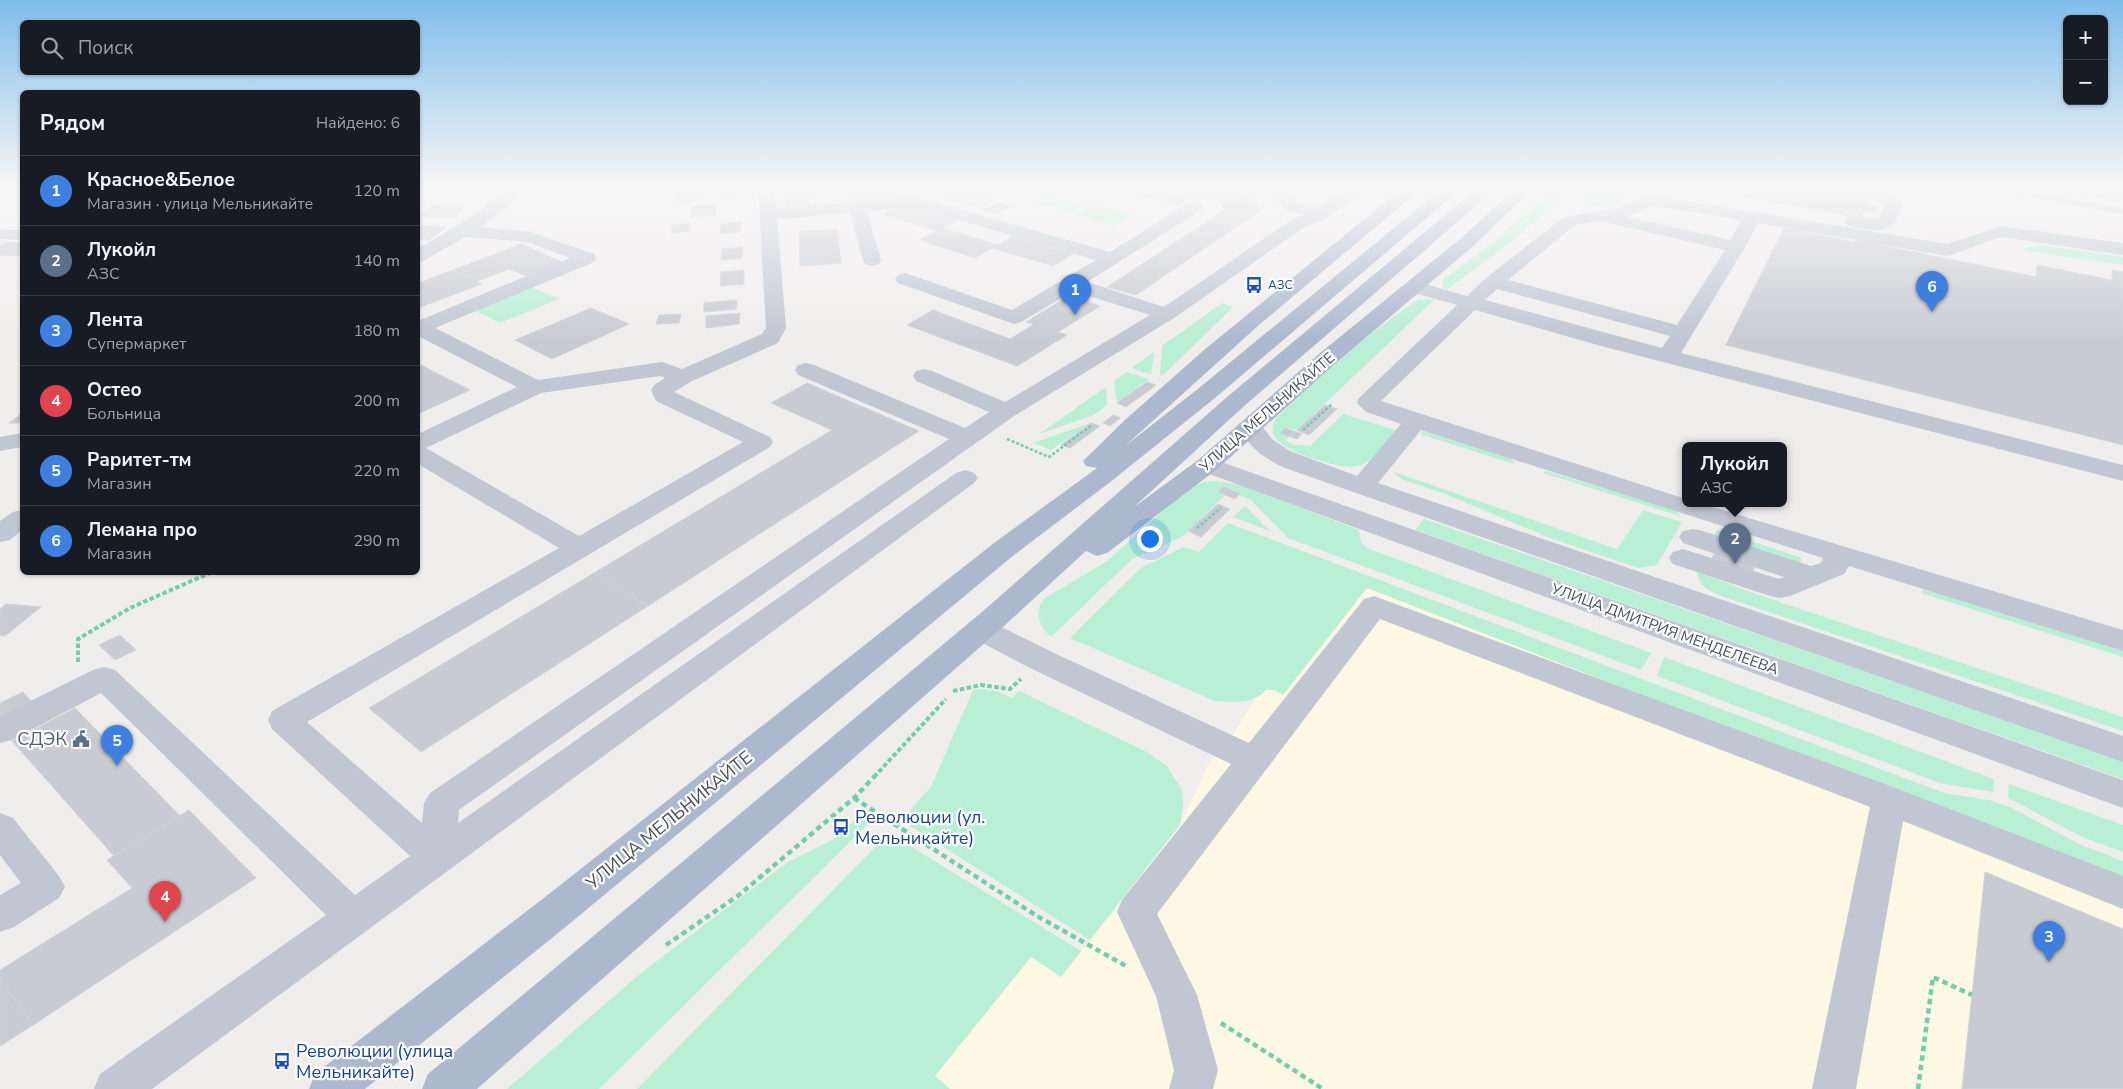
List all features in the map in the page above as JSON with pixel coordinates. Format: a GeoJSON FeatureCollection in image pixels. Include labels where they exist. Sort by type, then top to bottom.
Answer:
{"type":"FeatureCollection","features":[{"type":"Feature","properties":{"kind":"main road","name":"УЛИЦА МЕЛЬНИКАЙТЕ"},"geometry":{"type":"LineString","coordinates":[[1004,549],[1160,399],[1351,238]]}},
{"type":"Feature","properties":{"kind":"main road","name":"УЛИЦА МЕЛЬНИКАЙТЕ"},"geometry":{"type":"LineString","coordinates":[[331,1089],[554,913],[1004,549],[1100,478],[1192,405],[1393,238]]}},
{"type":"Feature","properties":{"kind":"main road","name":"УЛИЦА МЕЛЬНИКАЙТЕ"},"geometry":{"type":"LineString","coordinates":[[454,1083],[987,624],[1236,402],[1432,238]]}},
{"type":"Feature","properties":{"kind":"main road","name":"УЛИЦА МЕЛЬНИКАЙТЕ"},"geometry":{"type":"LineString","coordinates":[[987,624],[1092,551],[1207,465],[1327,359],[1472,238]]}},
{"type":"Feature","properties":{"kind":"street"},"geometry":{"type":"LineString","coordinates":[[420,255],[449,238]]}},
{"type":"Feature","properties":{"kind":"street"},"geometry":{"type":"LineString","coordinates":[[420,327],[587,258],[534,238]]}},
{"type":"Feature","properties":{"kind":"street"},"geometry":{"type":"LineString","coordinates":[[420,441],[535,387],[672,373],[714,361],[770,338],[776,328],[770,238]]}},
{"type":"Feature","properties":{"kind":"street"},"geometry":{"type":"LineString","coordinates":[[866,238],[872,260]]}},
{"type":"Feature","properties":{"kind":"street"},"geometry":{"type":"LineString","coordinates":[[1039,238],[1112,259]]}},
{"type":"Feature","properties":{"kind":"street"},"geometry":{"type":"LineString","coordinates":[[905,279],[1014,318],[1112,259],[1140,238]]}},
{"type":"Feature","properties":{"kind":"street"},"geometry":{"type":"LineString","coordinates":[[436,858],[442,803],[1006,411],[1167,314],[1277,238]]}},
{"type":"Feature","properties":{"kind":"street"},"geometry":{"type":"LineString","coordinates":[[1548,238],[1492,282],[1470,302],[1369,403],[1417,420],[1693,536],[1780,589],[1834,568],[1838,553]]}},
{"type":"Feature","properties":{"kind":"street"},"geometry":{"type":"LineString","coordinates":[[1696,238],[1736,247]]}},
{"type":"Feature","properties":{"kind":"street"},"geometry":{"type":"LineString","coordinates":[[1668,356],[1741,238]]}},
{"type":"Feature","properties":{"kind":"street"},"geometry":{"type":"LineString","coordinates":[[1876,238],[1948,250],[1981,238]]}},
{"type":"Feature","properties":{"kind":"street"},"geometry":{"type":"LineString","coordinates":[[2047,238],[2123,249]]}},
{"type":"Feature","properties":{"kind":"street"},"geometry":{"type":"LineString","coordinates":[[1492,282],[1682,333]]}},
{"type":"Feature","properties":{"kind":"street"},"geometry":{"type":"LineString","coordinates":[[1072,284],[1167,314]]}},
{"type":"Feature","properties":{"kind":"street"},"geometry":{"type":"LineString","coordinates":[[1414,287],[1668,356],[2123,473]]}},
{"type":"Feature","properties":{"kind":"street"},"geometry":{"type":"LineString","coordinates":[[420,329],[535,387]]}},
{"type":"Feature","properties":{"kind":"street"},"geometry":{"type":"LineString","coordinates":[[806,370],[967,438]]}},
{"type":"Feature","properties":{"kind":"street"},"geometry":{"type":"LineString","coordinates":[[436,858],[284,720],[761,442],[664,396],[662,390],[672,373]]}},
{"type":"Feature","properties":{"kind":"street"},"geometry":{"type":"LineString","coordinates":[[924,376],[1006,411]]}},
{"type":"Feature","properties":{"kind":"street"},"geometry":{"type":"LineString","coordinates":[[1362,486],[1417,420]]}},
{"type":"Feature","properties":{"kind":"street"},"geometry":{"type":"LineString","coordinates":[[1251,427],[1258,440],[1279,456],[1666,592],[2123,748]]}},
{"type":"Feature","properties":{"kind":"street"},"geometry":{"type":"LineString","coordinates":[[0,444],[20,440]]}},
{"type":"Feature","properties":{"kind":"street"},"geometry":{"type":"LineString","coordinates":[[420,455],[578,547]]}},
{"type":"Feature","properties":{"kind":"street","name":"УЛИЦА ДМИТРИЯ МЕНДЕЛЕЕВА"},"geometry":{"type":"LineString","coordinates":[[1207,465],[2123,794]]}},
{"type":"Feature","properties":{"kind":"street"},"geometry":{"type":"LineString","coordinates":[[116,1089],[965,478]]}},
{"type":"Feature","properties":{"kind":"street"},"geometry":{"type":"LineString","coordinates":[[0,534],[20,519]]}},
{"type":"Feature","properties":{"kind":"street"},"geometry":{"type":"LineString","coordinates":[[1693,536],[1838,553],[2123,641]]}},
{"type":"Feature","properties":{"kind":"street"},"geometry":{"type":"LineString","coordinates":[[1666,592],[1693,536]]}},
{"type":"Feature","properties":{"kind":"street"},"geometry":{"type":"LineString","coordinates":[[1191,1089],[1196,1070],[1176,995],[1136,912],[1374,606],[1889,800],[2123,893]]}},
{"type":"Feature","properties":{"kind":"street"},"geometry":{"type":"LineString","coordinates":[[987,624],[1040,660],[1254,760]]}},
{"type":"Feature","properties":{"kind":"street"},"geometry":{"type":"LineString","coordinates":[[0,731],[104,678],[354,918]]}},
{"type":"Feature","properties":{"kind":"street"},"geometry":{"type":"LineString","coordinates":[[1834,1089],[1889,800]]}},
{"type":"Feature","properties":{"kind":"street"},"geometry":{"type":"LineString","coordinates":[[0,828],[46,887],[0,915]]}},
{"type":"Feature","properties":{"kind":"path"},"geometry":{"type":"LineString","coordinates":[[1303,430],[1332,404]]}},
{"type":"Feature","properties":{"kind":"path"},"geometry":{"type":"LineString","coordinates":[[1066,444],[1092,425]]}},
{"type":"Feature","properties":{"kind":"path"},"geometry":{"type":"LineString","coordinates":[[1197,528],[1221,508]]}},
{"type":"Feature","properties":{"kind":"path"},"geometry":{"type":"LineString","coordinates":[[104,678],[78,664],[78,639],[130,608],[205,575]]}},
{"type":"Feature","properties":{"kind":"path"},"geometry":{"type":"LineString","coordinates":[[657,950],[739,895],[854,798],[952,692],[964,687],[993,684],[1010,689],[1040,660]]}},
{"type":"Feature","properties":{"kind":"path"},"geometry":{"type":"LineString","coordinates":[[854,798],[1037,916],[1132,970]]}},
{"type":"Feature","properties":{"kind":"path"},"geometry":{"type":"LineString","coordinates":[[1918,1089],[1933,977],[1972,995]]}},
{"type":"Feature","properties":{"kind":"path"},"geometry":{"type":"LineString","coordinates":[[1176,995],[1323,1089]]}},
{"type":"Feature","properties":{"kind":"shaded area"},"geometry":{"type":"Polygon","coordinates":[[[1354,573],[2123,864],[2123,1089],[950,1089],[935,1076],[1032,956],[1061,977],[1180,825],[1209,763],[1235,731],[1266,682],[1354,573]]]}},
{"type":"Feature","properties":{"kind":"green space"},"geometry":{"type":"Polygon","coordinates":[[[1499,238],[1516,238],[1446,290],[1442,283],[1444,279],[1499,238]]]}},
{"type":"Feature","properties":{"kind":"green space"},"geometry":{"type":"Polygon","coordinates":[[[2039,245],[2123,257],[2123,265],[2026,251],[2024,248],[2039,245]]]}},
{"type":"Feature","properties":{"kind":"green space"},"geometry":{"type":"Polygon","coordinates":[[[530,286],[559,299],[500,323],[471,309],[530,286]]]}},
{"type":"Feature","properties":{"kind":"green space"},"geometry":{"type":"Polygon","coordinates":[[[1435,299],[1297,430],[1286,427],[1281,433],[1290,437],[1285,440],[1294,445],[1310,446],[1343,414],[1398,431],[1375,456],[1358,466],[1339,466],[1313,459],[1279,442],[1274,436],[1273,431],[1276,418],[1343,358],[1413,303],[1418,300],[1435,299]]]}},
{"type":"Feature","properties":{"kind":"green space"},"geometry":{"type":"Polygon","coordinates":[[[1222,303],[1233,307],[1162,376],[1160,375],[1162,346],[1222,303]]]}},
{"type":"Feature","properties":{"kind":"green space"},"geometry":{"type":"Polygon","coordinates":[[[1154,352],[1151,375],[1132,368],[1154,352]]]}},
{"type":"Feature","properties":{"kind":"green space"},"geometry":{"type":"Polygon","coordinates":[[[1127,372],[1149,379],[1117,403],[1114,381],[1127,372]]]}},
{"type":"Feature","properties":{"kind":"green space"},"geometry":{"type":"Polygon","coordinates":[[[1106,387],[1107,405],[1094,415],[1039,434],[1106,387]]]}},
{"type":"Feature","properties":{"kind":"green space"},"geometry":{"type":"Polygon","coordinates":[[[1091,423],[1051,450],[1033,443],[1091,423]]]}},
{"type":"Feature","properties":{"kind":"green space"},"geometry":{"type":"Polygon","coordinates":[[[1423,431],[1509,457],[1514,464],[1420,434],[1423,431]]]}},
{"type":"Feature","properties":{"kind":"green space"},"geometry":{"type":"Polygon","coordinates":[[[1546,471],[1672,509],[1678,512],[1680,516],[1543,473],[1546,471]]]}},
{"type":"Feature","properties":{"kind":"green space"},"geometry":{"type":"Polygon","coordinates":[[[1394,472],[1617,549],[1643,510],[1682,522],[1657,565],[1638,568],[1545,536],[1448,495],[1401,479],[1394,472]]]}},
{"type":"Feature","properties":{"kind":"green space"},"geometry":{"type":"Polygon","coordinates":[[[1216,481],[1240,485],[1359,530],[1361,543],[1367,548],[1651,653],[1641,670],[1288,538],[1251,500],[1223,487],[1218,492],[1225,495],[1182,537],[1132,559],[1051,637],[1047,633],[1041,624],[1038,614],[1041,603],[1045,598],[1107,561],[1185,491],[1204,482],[1216,481]]]}},
{"type":"Feature","properties":{"kind":"green space"},"geometry":{"type":"Polygon","coordinates":[[[1245,506],[1270,531],[1233,517],[1245,506]]]}},
{"type":"Feature","properties":{"kind":"green space"},"geometry":{"type":"Polygon","coordinates":[[[1424,519],[2123,761],[2123,779],[1415,530],[1424,519]]]}},
{"type":"Feature","properties":{"kind":"green space"},"geometry":{"type":"Polygon","coordinates":[[[1228,523],[1944,793],[1989,800],[2010,807],[2081,845],[2123,861],[2123,883],[1367,588],[1283,695],[1274,690],[1266,690],[1255,698],[1242,702],[1215,701],[1070,638],[1141,568],[1183,547],[1199,552],[1228,523]]]}},
{"type":"Feature","properties":{"kind":"green space"},"geometry":{"type":"Polygon","coordinates":[[[1717,530],[1802,558],[1800,563],[1712,539],[1717,530]]]}},
{"type":"Feature","properties":{"kind":"green space"},"geometry":{"type":"Polygon","coordinates":[[[1697,571],[1750,592],[2123,717],[2123,731],[1724,597],[1710,591],[1700,581],[1697,571]]]}},
{"type":"Feature","properties":{"kind":"green space"},"geometry":{"type":"Polygon","coordinates":[[[1923,590],[2123,651],[2123,657],[1921,593],[1923,590]]]}},
{"type":"Feature","properties":{"kind":"green space"},"geometry":{"type":"Polygon","coordinates":[[[1664,657],[1994,779],[1993,792],[1940,783],[1657,676],[1664,657]]]}},
{"type":"Feature","properties":{"kind":"green space"},"geometry":{"type":"Polygon","coordinates":[[[983,689],[999,692],[1012,698],[1019,691],[1145,751],[1167,766],[1182,790],[1183,806],[1180,825],[1090,940],[901,820],[931,787],[973,690],[983,689]]]}},
{"type":"Feature","properties":{"kind":"green space"},"geometry":{"type":"Polygon","coordinates":[[[2009,784],[2123,825],[2123,852],[2082,837],[2008,798],[2009,784]]]}},
{"type":"Feature","properties":{"kind":"green space"},"geometry":{"type":"Polygon","coordinates":[[[861,815],[871,821],[599,1089],[507,1089],[635,978],[788,862],[832,840],[861,815]]]}},
{"type":"Feature","properties":{"kind":"green space"},"geometry":{"type":"Polygon","coordinates":[[[889,833],[1081,951],[1061,977],[1031,957],[935,1076],[950,1089],[637,1089],[889,833]]]}},
{"type":"Feature","properties":{"kind":"building"},"geometry":{"type":"Polygon","coordinates":[[[420,238],[432,238],[429,240],[420,239],[420,238]]]}},
{"type":"Feature","properties":{"kind":"building"},"geometry":{"type":"Polygon","coordinates":[[[799,238],[838,238],[841,263],[800,266],[799,238]]]}},
{"type":"Feature","properties":{"kind":"building"},"geometry":{"type":"Polygon","coordinates":[[[923,238],[974,238],[998,245],[975,258],[919,240],[923,238]]]}},
{"type":"Feature","properties":{"kind":"building"},"geometry":{"type":"Polygon","coordinates":[[[1011,238],[1020,238],[1073,254],[1053,266],[992,248],[1011,238]]]}},
{"type":"Feature","properties":{"kind":"building"},"geometry":{"type":"Polygon","coordinates":[[[1183,238],[1220,238],[1136,295],[1107,287],[1183,238]]]}},
{"type":"Feature","properties":{"kind":"building"},"geometry":{"type":"Polygon","coordinates":[[[1779,238],[1834,238],[1855,242],[1856,240],[2036,277],[2037,265],[2112,280],[2112,270],[2123,272],[2123,445],[1726,345],[1779,238]]]}},
{"type":"Feature","properties":{"kind":"building"},"geometry":{"type":"Polygon","coordinates":[[[6,242],[20,243],[20,254],[0,255],[0,246],[6,242]]]}},
{"type":"Feature","properties":{"kind":"building"},"geometry":{"type":"Polygon","coordinates":[[[521,244],[562,262],[526,276],[509,269],[477,281],[453,270],[521,244]]]}},
{"type":"Feature","properties":{"kind":"building"},"geometry":{"type":"Polygon","coordinates":[[[743,247],[742,258],[721,260],[722,249],[743,247]]]}},
{"type":"Feature","properties":{"kind":"building"},"geometry":{"type":"Polygon","coordinates":[[[453,270],[482,284],[420,307],[420,282],[453,270]]]}},
{"type":"Feature","properties":{"kind":"building"},"geometry":{"type":"Polygon","coordinates":[[[744,270],[744,284],[720,286],[721,272],[744,270]]]}},
{"type":"Feature","properties":{"kind":"building"},"geometry":{"type":"Polygon","coordinates":[[[1070,295],[1100,306],[1058,332],[1067,335],[1017,366],[907,325],[933,310],[1010,339],[1034,324],[1026,322],[1070,295]]]}},
{"type":"Feature","properties":{"kind":"building"},"geometry":{"type":"Polygon","coordinates":[[[737,300],[736,309],[704,312],[704,303],[737,300]]]}},
{"type":"Feature","properties":{"kind":"building"},"geometry":{"type":"Polygon","coordinates":[[[591,308],[629,324],[552,359],[515,340],[591,308]]]}},
{"type":"Feature","properties":{"kind":"building"},"geometry":{"type":"Polygon","coordinates":[[[740,313],[739,324],[706,328],[706,316],[740,313]]]}},
{"type":"Feature","properties":{"kind":"building"},"geometry":{"type":"Polygon","coordinates":[[[681,314],[679,323],[656,324],[659,315],[681,314]]]}},
{"type":"Feature","properties":{"kind":"building"},"geometry":{"type":"Polygon","coordinates":[[[420,365],[470,390],[420,413],[420,365]]]}},
{"type":"Feature","properties":{"kind":"building"},"geometry":{"type":"Polygon","coordinates":[[[1147,382],[1156,385],[1126,407],[1117,403],[1147,382]]]}},
{"type":"Feature","properties":{"kind":"building"},"geometry":{"type":"Polygon","coordinates":[[[807,383],[919,431],[648,606],[594,573],[832,430],[771,403],[807,383]]]}},
{"type":"Feature","properties":{"kind":"building"},"geometry":{"type":"Polygon","coordinates":[[[1325,405],[1337,409],[1309,435],[1297,430],[1325,405]]]}},
{"type":"Feature","properties":{"kind":"building"},"geometry":{"type":"Polygon","coordinates":[[[20,415],[20,423],[9,423],[20,415]]]}},
{"type":"Feature","properties":{"kind":"building"},"geometry":{"type":"Polygon","coordinates":[[[1113,415],[1120,418],[1110,426],[1103,423],[1113,415]]]}},
{"type":"Feature","properties":{"kind":"building"},"geometry":{"type":"Polygon","coordinates":[[[1091,423],[1100,426],[1070,448],[1061,445],[1091,423]]]}},
{"type":"Feature","properties":{"kind":"building"},"geometry":{"type":"Polygon","coordinates":[[[1285,428],[1302,434],[1297,439],[1280,433],[1285,428]]]}},
{"type":"Feature","properties":{"kind":"building"},"geometry":{"type":"Polygon","coordinates":[[[1223,487],[1240,494],[1235,499],[1218,492],[1223,487]]]}},
{"type":"Feature","properties":{"kind":"building"},"geometry":{"type":"Polygon","coordinates":[[[1218,504],[1230,509],[1201,537],[1188,531],[1218,504]]]}},
{"type":"Feature","properties":{"kind":"building"},"geometry":{"type":"Polygon","coordinates":[[[1717,547],[1757,560],[1751,575],[1711,561],[1717,547]]]}},
{"type":"Feature","properties":{"kind":"building"},"geometry":{"type":"Polygon","coordinates":[[[594,573],[648,606],[421,752],[369,708],[594,573]]]}},
{"type":"Feature","properties":{"kind":"building"},"geometry":{"type":"Polygon","coordinates":[[[6,604],[41,607],[5,636],[0,635],[0,609],[6,604]]]}},
{"type":"Feature","properties":{"kind":"building"},"geometry":{"type":"Polygon","coordinates":[[[120,635],[136,650],[115,660],[99,645],[120,635]]]}},
{"type":"Feature","properties":{"kind":"building"},"geometry":{"type":"Polygon","coordinates":[[[23,692],[31,701],[0,716],[0,703],[23,692]]]}},
{"type":"Feature","properties":{"kind":"building"},"geometry":{"type":"Polygon","coordinates":[[[75,708],[180,816],[114,856],[12,741],[75,708]]]}},
{"type":"Feature","properties":{"kind":"building"},"geometry":{"type":"Polygon","coordinates":[[[189,810],[256,878],[33,1025],[0,979],[0,970],[132,888],[107,860],[189,810]]]}},
{"type":"Feature","properties":{"kind":"building"},"geometry":{"type":"Polygon","coordinates":[[[1985,872],[2123,929],[2123,1089],[1962,1089],[1985,872]]]}},
{"type":"Feature","properties":{"kind":"building"},"geometry":{"type":"Polygon","coordinates":[[[0,979],[33,1025],[0,1046],[0,979]]]}},
{"type":"Feature","properties":{"kind":"place","name":"АЗС"},"geometry":{"type":"Point","coordinates":[1254,285]}},
{"type":"Feature","properties":{"kind":"place","name":"Лемана про"},"geometry":{"type":"Point","coordinates":[1932,312]}},
{"type":"Feature","properties":{"kind":"place","name":"Красное&Белое"},"geometry":{"type":"Point","coordinates":[1075,315]}},
{"type":"Feature","properties":{"kind":"place","name":"Лукойл"},"geometry":{"type":"Point","coordinates":[1735,564]}},
{"type":"Feature","properties":{"kind":"place","name":"СДЭК"},"geometry":{"type":"Point","coordinates":[81,739]}},
{"type":"Feature","properties":{"kind":"place","name":"Раритет-тм"},"geometry":{"type":"Point","coordinates":[117,766]}},
{"type":"Feature","properties":{"kind":"place","name":"Революции (ул. Мельникайте)"},"geometry":{"type":"Point","coordinates":[841,827]}},
{"type":"Feature","properties":{"kind":"place","name":"Остео"},"geometry":{"type":"Point","coordinates":[165,922]}},
{"type":"Feature","properties":{"kind":"place","name":"Лента"},"geometry":{"type":"Point","coordinates":[2049,962]}},
{"type":"Feature","properties":{"kind":"place","name":"Революции (улица Мельникайте)"},"geometry":{"type":"Point","coordinates":[282,1061]}}]}
